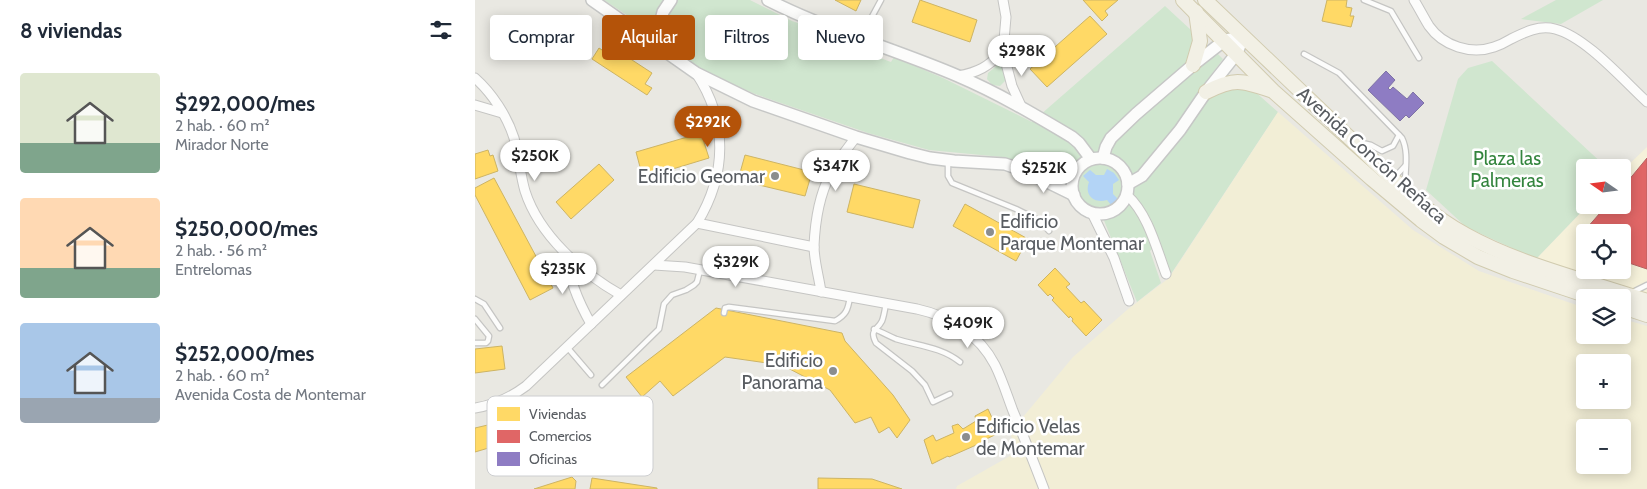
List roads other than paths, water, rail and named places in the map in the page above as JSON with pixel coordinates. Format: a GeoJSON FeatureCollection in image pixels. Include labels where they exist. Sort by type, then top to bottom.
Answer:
{"type":"FeatureCollection","features":[{"type":"Feature","properties":{"kind":"main road","name":"Avenida Concón Reñaca"},"geometry":{"type":"LineString","coordinates":[[1183,0],[1225,40],[1273,91],[1384,180],[1405,190],[1438,218],[1465,235],[1491,248],[1593,289]]}},
{"type":"Feature","properties":{"kind":"main road","name":"Avenida Concón Reñaca"},"geometry":{"type":"LineString","coordinates":[[1205,0],[1353,141],[1384,180],[1421,220],[1461,248],[1478,257],[1576,292]]}},
{"type":"Feature","properties":{"kind":"main road"},"geometry":{"type":"LineString","coordinates":[[1193,65],[1200,41],[1196,12]]}},
{"type":"Feature","properties":{"kind":"main road"},"geometry":{"type":"LineString","coordinates":[[1206,92],[1222,84],[1235,81],[1246,81],[1273,91]]}},
{"type":"Feature","properties":{"kind":"main road","name":"Avenida Concón Reñaca"},"geometry":{"type":"LineString","coordinates":[[1631,304],[1646,307]]}},
{"type":"Feature","properties":{"kind":"street"},"geometry":{"type":"LineString","coordinates":[[592,0],[612,15]]}},
{"type":"Feature","properties":{"kind":"street"},"geometry":{"type":"LineString","coordinates":[[662,15],[671,0]]}},
{"type":"Feature","properties":{"kind":"street"},"geometry":{"type":"LineString","coordinates":[[768,0],[799,15]]}},
{"type":"Feature","properties":{"kind":"street"},"geometry":{"type":"LineString","coordinates":[[1003,0],[1006,17],[1003,52],[1012,86],[1023,108]]}},
{"type":"Feature","properties":{"kind":"street"},"geometry":{"type":"LineString","coordinates":[[1413,0],[1434,32],[1447,42],[1464,48],[1488,49],[1496,47],[1525,31],[1536,29],[1553,29],[1569,34],[1596,55],[1647,102]]}},
{"type":"Feature","properties":{"kind":"street"},"geometry":{"type":"LineString","coordinates":[[1103,158],[1111,138],[1136,114],[1225,40],[1243,37]]}},
{"type":"Feature","properties":{"kind":"street"},"geometry":{"type":"LineString","coordinates":[[1166,274],[1151,232],[1127,189],[1123,169],[1103,158],[1091,159],[1083,163],[1073,177],[1073,194],[1084,209],[1092,213],[1101,214],[1117,208],[1123,202],[1127,189],[1142,176],[1180,130],[1206,92],[1237,53],[1243,37]]}},
{"type":"Feature","properties":{"kind":"street"},"geometry":{"type":"LineString","coordinates":[[883,47],[958,76],[1023,108],[1072,137],[1091,159]]}},
{"type":"Feature","properties":{"kind":"street"},"geometry":{"type":"LineString","coordinates":[[958,76],[975,73],[991,64],[1003,52]]}},
{"type":"Feature","properties":{"kind":"street"},"geometry":{"type":"LineString","coordinates":[[678,60],[696,73],[753,101],[856,137],[910,153],[948,160],[1005,164],[1025,171],[1073,194]]}},
{"type":"Feature","properties":{"kind":"street"},"geometry":{"type":"LineString","coordinates":[[511,396],[517,393],[567,347],[697,223],[714,187],[720,148],[715,111],[705,87],[696,73]]}},
{"type":"Feature","properties":{"kind":"street"},"geometry":{"type":"LineString","coordinates":[[475,78],[502,113],[513,136],[526,192],[541,222],[567,256],[595,279],[621,295]]}},
{"type":"Feature","properties":{"kind":"street"},"geometry":{"type":"LineString","coordinates":[[475,105],[502,113]]}},
{"type":"Feature","properties":{"kind":"street"},"geometry":{"type":"LineString","coordinates":[[821,292],[814,247],[822,195],[829,176],[856,137]]}},
{"type":"Feature","properties":{"kind":"street"},"geometry":{"type":"LineString","coordinates":[[1092,213],[1114,258],[1129,301]]}},
{"type":"Feature","properties":{"kind":"street"},"geometry":{"type":"LineString","coordinates":[[697,223],[814,247]]}},
{"type":"Feature","properties":{"kind":"street"},"geometry":{"type":"LineString","coordinates":[[567,256],[573,287],[579,303],[591,324]]}},
{"type":"Feature","properties":{"kind":"street"},"geometry":{"type":"LineString","coordinates":[[654,265],[699,270],[886,303],[929,312],[963,328],[981,345],[995,364],[1044,489]]}},
{"type":"Feature","properties":{"kind":"lane"},"geometry":{"type":"LineString","coordinates":[[873,15],[881,0]]}},
{"type":"Feature","properties":{"kind":"lane"},"geometry":{"type":"LineString","coordinates":[[1364,0],[1391,11],[1419,58]]}},
{"type":"Feature","properties":{"kind":"lane"},"geometry":{"type":"LineString","coordinates":[[1304,54],[1339,73],[1403,138],[1407,148],[1405,190]]}},
{"type":"Feature","properties":{"kind":"lane"},"geometry":{"type":"LineString","coordinates":[[1353,141],[1371,145],[1382,150],[1393,146],[1399,135]]}},
{"type":"Feature","properties":{"kind":"lane"},"geometry":{"type":"LineString","coordinates":[[948,160],[948,176],[952,183],[1016,209],[1040,221],[1049,231]]}},
{"type":"Feature","properties":{"kind":"lane"},"geometry":{"type":"LineString","coordinates":[[1384,180],[1405,166]]}},
{"type":"Feature","properties":{"kind":"lane"},"geometry":{"type":"LineString","coordinates":[[602,385],[659,329],[664,304],[672,295],[694,285],[697,282],[699,270]]}},
{"type":"Feature","properties":{"kind":"lane"},"geometry":{"type":"LineString","coordinates":[[1631,297],[1647,285]]}},
{"type":"Feature","properties":{"kind":"lane"},"geometry":{"type":"LineString","coordinates":[[724,313],[725,308],[729,307],[835,321],[844,316],[848,309],[850,296]]}},
{"type":"Feature","properties":{"kind":"lane"},"geometry":{"type":"LineString","coordinates":[[475,299],[484,304],[499,328]]}},
{"type":"Feature","properties":{"kind":"lane"},"geometry":{"type":"LineString","coordinates":[[886,303],[882,321],[874,329],[873,336],[876,343],[912,371],[925,385],[933,402],[950,394]]}},
{"type":"Feature","properties":{"kind":"lane"},"geometry":{"type":"LineString","coordinates":[[475,319],[489,336],[488,341],[485,343],[475,343]]}},
{"type":"Feature","properties":{"kind":"lane"},"geometry":{"type":"LineString","coordinates":[[874,329],[896,338],[937,349],[961,362]]}},
{"type":"Feature","properties":{"kind":"lane"},"geometry":{"type":"LineString","coordinates":[[567,347],[591,375]]}},
{"type":"Feature","properties":{"kind":"water"},"geometry":{"type":"Polygon","coordinates":[[[1107,169],[1114,173],[1119,180],[1113,184],[1113,194],[1118,199],[1112,206],[1107,200],[1098,201],[1091,197],[1088,191],[1089,182],[1083,176],[1090,170],[1096,175],[1104,175],[1107,169]]]}},
{"type":"Feature","properties":{"kind":"place","name":"Edificio Geomar"},"geometry":{"type":"Point","coordinates":[775,176]}},
{"type":"Feature","properties":{"kind":"place","name":"Edificio Parque Montemar"},"geometry":{"type":"Point","coordinates":[990,232]}},
{"type":"Feature","properties":{"kind":"place","name":"Edificio Panorama"},"geometry":{"type":"Point","coordinates":[833,371]}},
{"type":"Feature","properties":{"kind":"place","name":"Edificio Velas de Montemar"},"geometry":{"type":"Point","coordinates":[966,437]}},
{"type":"Feature","properties":{"kind":"park label","name":"Plaza las Palmeras"},"geometry":{"type":"Point","coordinates":[1507,169]}}]}
